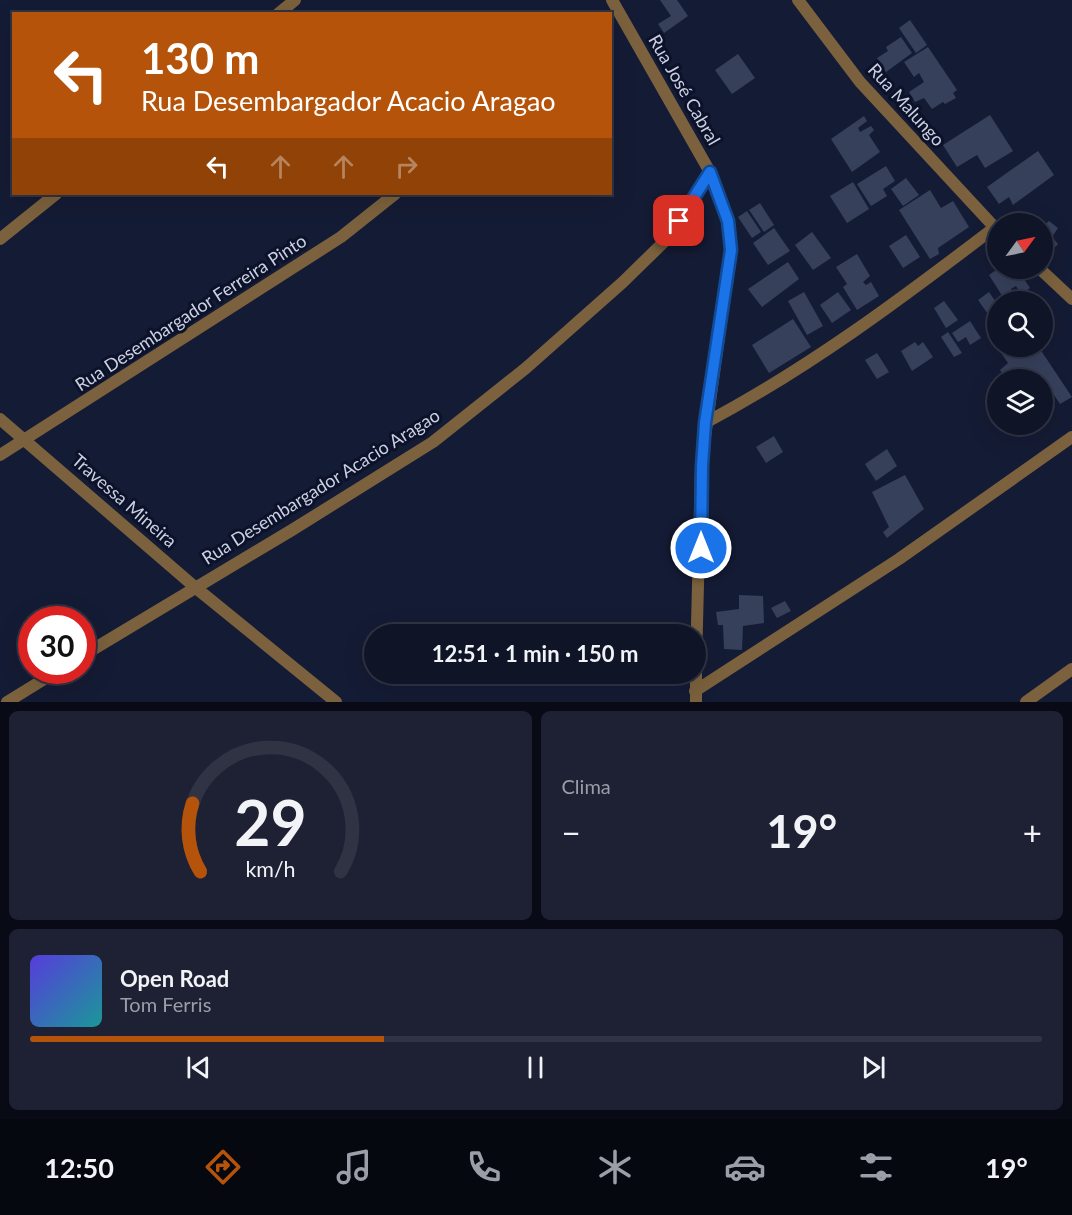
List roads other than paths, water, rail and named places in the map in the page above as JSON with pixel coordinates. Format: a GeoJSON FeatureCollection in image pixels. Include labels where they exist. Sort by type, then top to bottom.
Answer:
{"type":"FeatureCollection","features":[{"type":"Feature","properties":{"kind":"street"},"geometry":{"type":"LineString","coordinates":[[280,12],[295,0]]}},
{"type":"Feature","properties":{"kind":"street","name":"Rua José Cabral"},"geometry":{"type":"LineString","coordinates":[[612,0],[615,16],[710,172],[728,221],[731,250],[705,423],[697,624]]}},
{"type":"Feature","properties":{"kind":"street","name":"Rua Malungo"},"geometry":{"type":"LineString","coordinates":[[798,0],[860,82],[987,219]]}},
{"type":"Feature","properties":{"kind":"street","name":"Rua Desembargador Acacio Aragao"},"geometry":{"type":"LineString","coordinates":[[96,648],[433,442],[526,368],[668,238],[710,172]]}},
{"type":"Feature","properties":{"kind":"street"},"geometry":{"type":"LineString","coordinates":[[0,239],[55,195]]}},
{"type":"Feature","properties":{"kind":"street","name":"Rua Desembargador Ferreira Pinto"},"geometry":{"type":"LineString","coordinates":[[0,455],[341,237],[395,195]]}},
{"type":"Feature","properties":{"kind":"street"},"geometry":{"type":"LineString","coordinates":[[705,423],[800,370],[987,236]]}},
{"type":"Feature","properties":{"kind":"street"},"geometry":{"type":"LineString","coordinates":[[1051,279],[1072,299]]}},
{"type":"Feature","properties":{"kind":"street","name":"Travessa Mineira"},"geometry":{"type":"LineString","coordinates":[[0,419],[196,588],[336,702]]}},
{"type":"Feature","properties":{"kind":"street"},"geometry":{"type":"LineString","coordinates":[[695,696],[899,559],[1072,437]]}},
{"type":"Feature","properties":{"kind":"street"},"geometry":{"type":"LineString","coordinates":[[1026,702],[1072,669]]}},
{"type":"Feature","properties":{"kind":"street"},"geometry":{"type":"LineString","coordinates":[[7,702],[36,684]]}}]}
